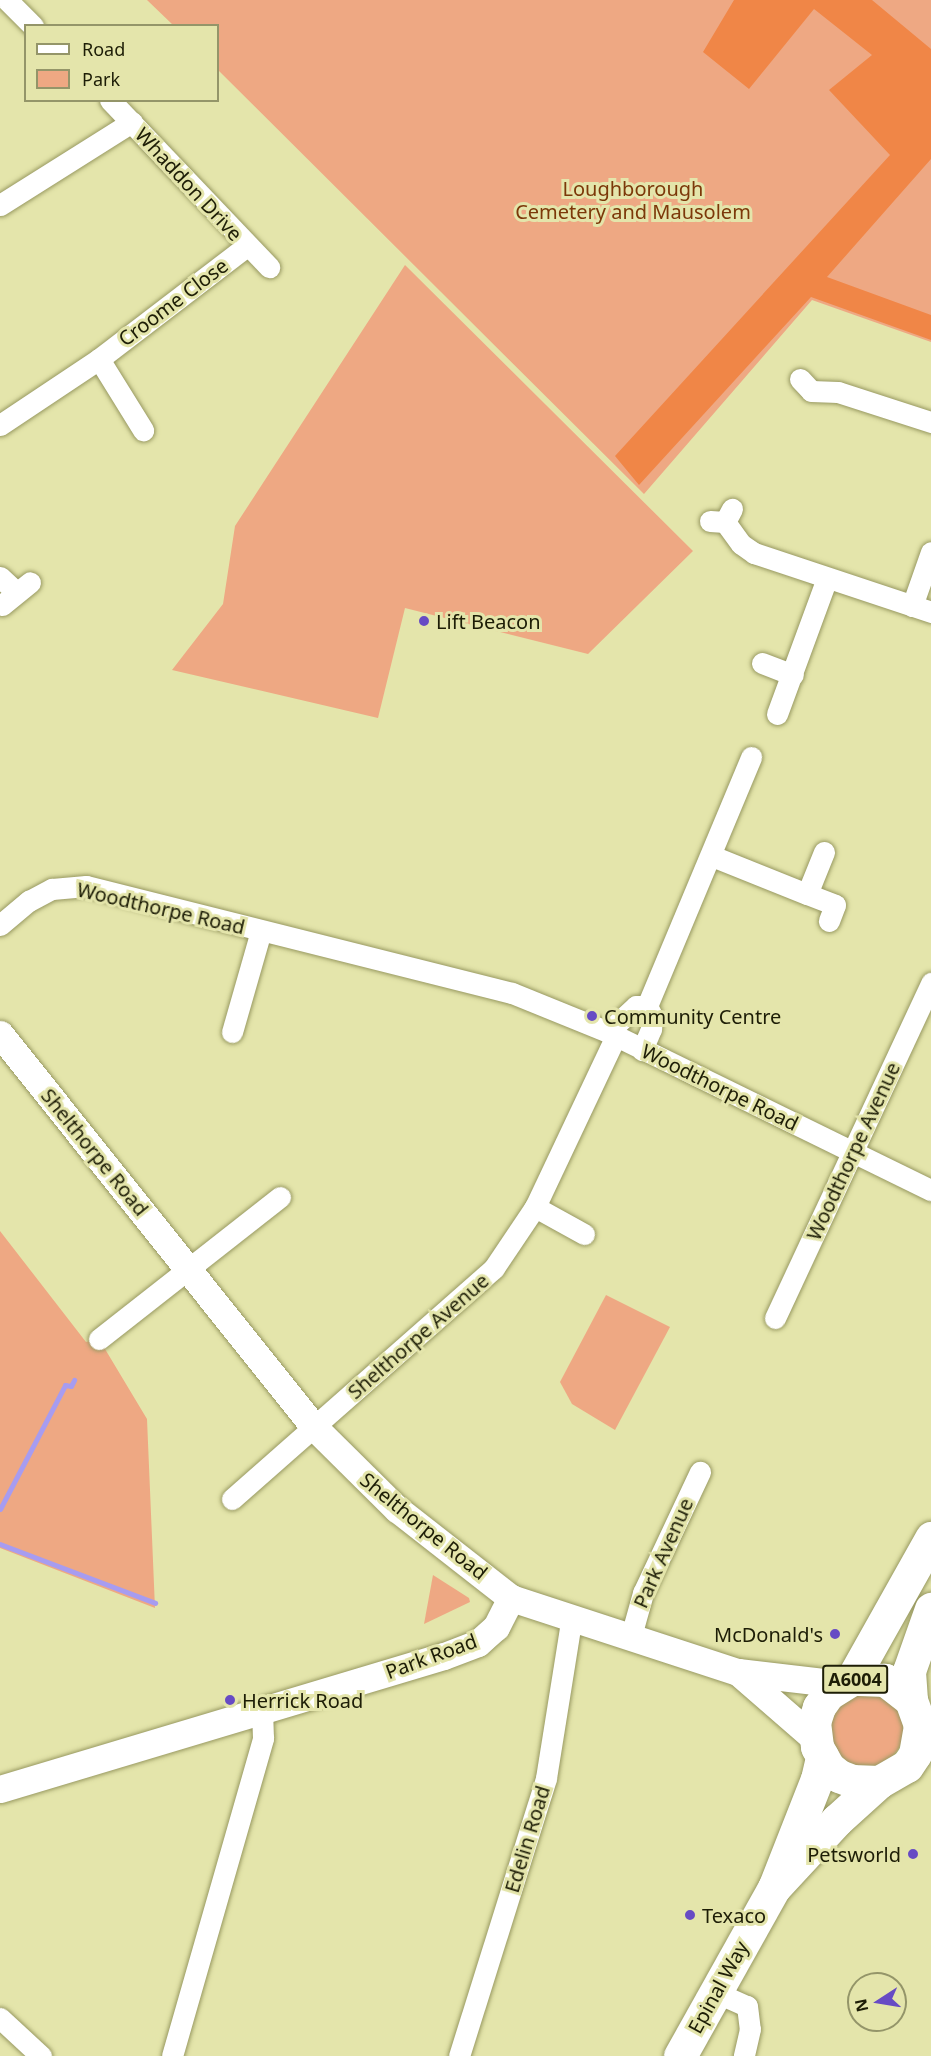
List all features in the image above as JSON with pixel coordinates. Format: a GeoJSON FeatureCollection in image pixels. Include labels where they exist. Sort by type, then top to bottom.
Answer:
{"type":"FeatureCollection","features":[{"type":"Feature","properties":{"kind":"main road","name":"A6004"},"geometry":{"type":"LineString","coordinates":[[818,1747],[819,1707],[846,1682],[931,1538]]}},
{"type":"Feature","properties":{"kind":"main road","name":"A6004"},"geometry":{"type":"LineString","coordinates":[[887,1779],[907,1766],[917,1747],[920,1711],[909,1671],[931,1609]]}},
{"type":"Feature","properties":{"kind":"main road","name":"A6004"},"geometry":{"type":"LineString","coordinates":[[846,1682],[885,1680],[920,1711]]}},
{"type":"Feature","properties":{"kind":"main road"},"geometry":{"type":"LineString","coordinates":[[818,1747],[828,1767],[852,1781],[887,1779]]}},
{"type":"Feature","properties":{"kind":"main road","name":"Epinal Way"},"geometry":{"type":"LineString","coordinates":[[680,2056],[774,1888],[817,1779],[818,1747]]}},
{"type":"Feature","properties":{"kind":"main road","name":"Epinal Way"},"geometry":{"type":"LineString","coordinates":[[774,1888],[837,1820],[887,1779]]}},
{"type":"Feature","properties":{"kind":"street"},"geometry":{"type":"LineString","coordinates":[[7,0],[31,24]]}},
{"type":"Feature","properties":{"kind":"street","name":"Whaddon Drive"},"geometry":{"type":"LineString","coordinates":[[112,102],[269,267]]}},
{"type":"Feature","properties":{"kind":"street"},"geometry":{"type":"LineString","coordinates":[[0,205],[132,122]]}},
{"type":"Feature","properties":{"kind":"street","name":"Croome Close"},"geometry":{"type":"LineString","coordinates":[[0,426],[99,359],[247,246]]}},
{"type":"Feature","properties":{"kind":"street","name":"Croome Close"},"geometry":{"type":"LineString","coordinates":[[99,359],[143,430]]}},
{"type":"Feature","properties":{"kind":"street"},"geometry":{"type":"LineString","coordinates":[[806,392],[838,392],[931,422]]}},
{"type":"Feature","properties":{"kind":"street"},"geometry":{"type":"LineString","coordinates":[[722,517],[741,544],[754,553],[922,609],[931,552]]}},
{"type":"Feature","properties":{"kind":"street"},"geometry":{"type":"LineString","coordinates":[[0,577],[16,593]]}},
{"type":"Feature","properties":{"kind":"street"},"geometry":{"type":"LineString","coordinates":[[777,714],[793,675],[826,578]]}},
{"type":"Feature","properties":{"kind":"street"},"geometry":{"type":"LineString","coordinates":[[762,663],[793,675]]}},
{"type":"Feature","properties":{"kind":"street"},"geometry":{"type":"LineString","coordinates":[[642,1050],[651,1029],[652,1016],[647,1006],[752,757]]}},
{"type":"Feature","properties":{"kind":"street"},"geometry":{"type":"LineString","coordinates":[[807,894],[824,852]]}},
{"type":"Feature","properties":{"kind":"street"},"geometry":{"type":"LineString","coordinates":[[712,856],[835,905],[829,921]]}},
{"type":"Feature","properties":{"kind":"street","name":"Woodthorpe Road"},"geometry":{"type":"LineString","coordinates":[[0,925],[29,901],[52,889],[86,886],[512,993],[612,1034],[931,1190]]}},
{"type":"Feature","properties":{"kind":"street","name":"Woodthorpe Road"},"geometry":{"type":"LineString","coordinates":[[232,1032],[261,931]]}},
{"type":"Feature","properties":{"kind":"street","name":"Woodthorpe Avenue"},"geometry":{"type":"LineString","coordinates":[[775,1318],[931,983]]}},
{"type":"Feature","properties":{"kind":"street","name":"Shelthorpe Avenue"},"geometry":{"type":"LineString","coordinates":[[314,1427],[474,1289],[494,1268],[535,1207],[612,1034],[636,1006],[647,1006]]}},
{"type":"Feature","properties":{"kind":"street","name":"Shelthorpe Road"},"geometry":{"type":"LineString","coordinates":[[0,1034],[314,1427],[397,1509],[511,1598]]}},
{"type":"Feature","properties":{"kind":"street"},"geometry":{"type":"LineString","coordinates":[[99,1339],[190,1270],[280,1197]]}},
{"type":"Feature","properties":{"kind":"street"},"geometry":{"type":"LineString","coordinates":[[535,1207],[584,1234]]}},
{"type":"Feature","properties":{"kind":"street"},"geometry":{"type":"LineString","coordinates":[[232,1499],[314,1427]]}},
{"type":"Feature","properties":{"kind":"street","name":"Park Avenue"},"geometry":{"type":"LineString","coordinates":[[631,1636],[643,1593],[700,1472]]}},
{"type":"Feature","properties":{"kind":"street"},"geometry":{"type":"LineString","coordinates":[[511,1598],[738,1672],[846,1682]]}},
{"type":"Feature","properties":{"kind":"street","name":"Park Road"},"geometry":{"type":"LineString","coordinates":[[0,1789],[478,1642],[496,1627],[511,1598]]}},
{"type":"Feature","properties":{"kind":"street","name":"Edelin Road"},"geometry":{"type":"LineString","coordinates":[[459,2056],[546,1778],[572,1616]]}},
{"type":"Feature","properties":{"kind":"street"},"geometry":{"type":"LineString","coordinates":[[738,1672],[818,1747]]}},
{"type":"Feature","properties":{"kind":"street"},"geometry":{"type":"LineString","coordinates":[[172,2056],[263,1738],[262,1709]]}},
{"type":"Feature","properties":{"kind":"street"},"geometry":{"type":"LineString","coordinates":[[887,1779],[931,1767]]}},
{"type":"Feature","properties":{"kind":"street"},"geometry":{"type":"LineString","coordinates":[[715,1992],[747,2006],[750,2029],[744,2056]]}},
{"type":"Feature","properties":{"kind":"street"},"geometry":{"type":"LineString","coordinates":[[0,2018],[41,2056]]}},
{"type":"Feature","properties":{"kind":"green space","name":"Loughborough Cemetery and Mausolem"},"geometry":{"type":"Polygon","coordinates":[[[147,0],[931,0],[931,342],[812,300],[644,494],[219,71],[219,24],[172,24],[147,0]]]}},
{"type":"Feature","properties":{"kind":"green space"},"geometry":{"type":"Polygon","coordinates":[[[405,265],[693,551],[588,654],[405,608],[378,718],[172,670],[223,604],[235,526],[405,265]]]}},
{"type":"Feature","properties":{"kind":"green space"},"geometry":{"type":"Polygon","coordinates":[[[0,1231],[86,1342],[99,1339],[147,1419],[155,1608],[0,1548],[0,1231]]]}},
{"type":"Feature","properties":{"kind":"green space"},"geometry":{"type":"Polygon","coordinates":[[[606,1295],[670,1327],[615,1430],[572,1404],[560,1382],[606,1295]]]}},
{"type":"Feature","properties":{"kind":"green space"},"geometry":{"type":"Polygon","coordinates":[[[433,1575],[469,1598],[470,1602],[424,1624],[433,1575]]]}},
{"type":"Feature","properties":{"kind":"green space"},"geometry":{"type":"Polygon","coordinates":[[[866,1691],[880,1694],[893,1702],[901,1715],[904,1729],[901,1743],[893,1756],[880,1764],[866,1767],[852,1764],[839,1756],[831,1743],[828,1729],[831,1715],[839,1702],[852,1694],[866,1691]]]}},
{"type":"Feature","properties":{"kind":"shaded area"},"geometry":{"type":"Polygon","coordinates":[[[734,0],[872,0],[931,49],[931,159],[827,277],[931,315],[931,340],[811,297],[639,485],[615,456],[890,155],[829,90],[872,55],[814,9],[749,89],[703,52],[734,0]]]}},
{"type":"Feature","properties":{"kind":"waterway"},"geometry":{"type":"LineString","coordinates":[[0,1509],[65,1385],[71,1386],[74,1380]]}},
{"type":"Feature","properties":{"kind":"waterway"},"geometry":{"type":"LineString","coordinates":[[0,1544],[155,1603]]}},
{"type":"Feature","properties":{"kind":"place","name":"Lift Beacon"},"geometry":{"type":"Point","coordinates":[424,621]}},
{"type":"Feature","properties":{"kind":"place","name":"Community Centre"},"geometry":{"type":"Point","coordinates":[592,1016]}},
{"type":"Feature","properties":{"kind":"place","name":"McDonald's"},"geometry":{"type":"Point","coordinates":[835,1634]}},
{"type":"Feature","properties":{"kind":"place","name":"Herrick Road"},"geometry":{"type":"Point","coordinates":[230,1700]}},
{"type":"Feature","properties":{"kind":"place","name":"Petsworld"},"geometry":{"type":"Point","coordinates":[913,1854]}},
{"type":"Feature","properties":{"kind":"place","name":"Texaco"},"geometry":{"type":"Point","coordinates":[690,1915]}}]}
